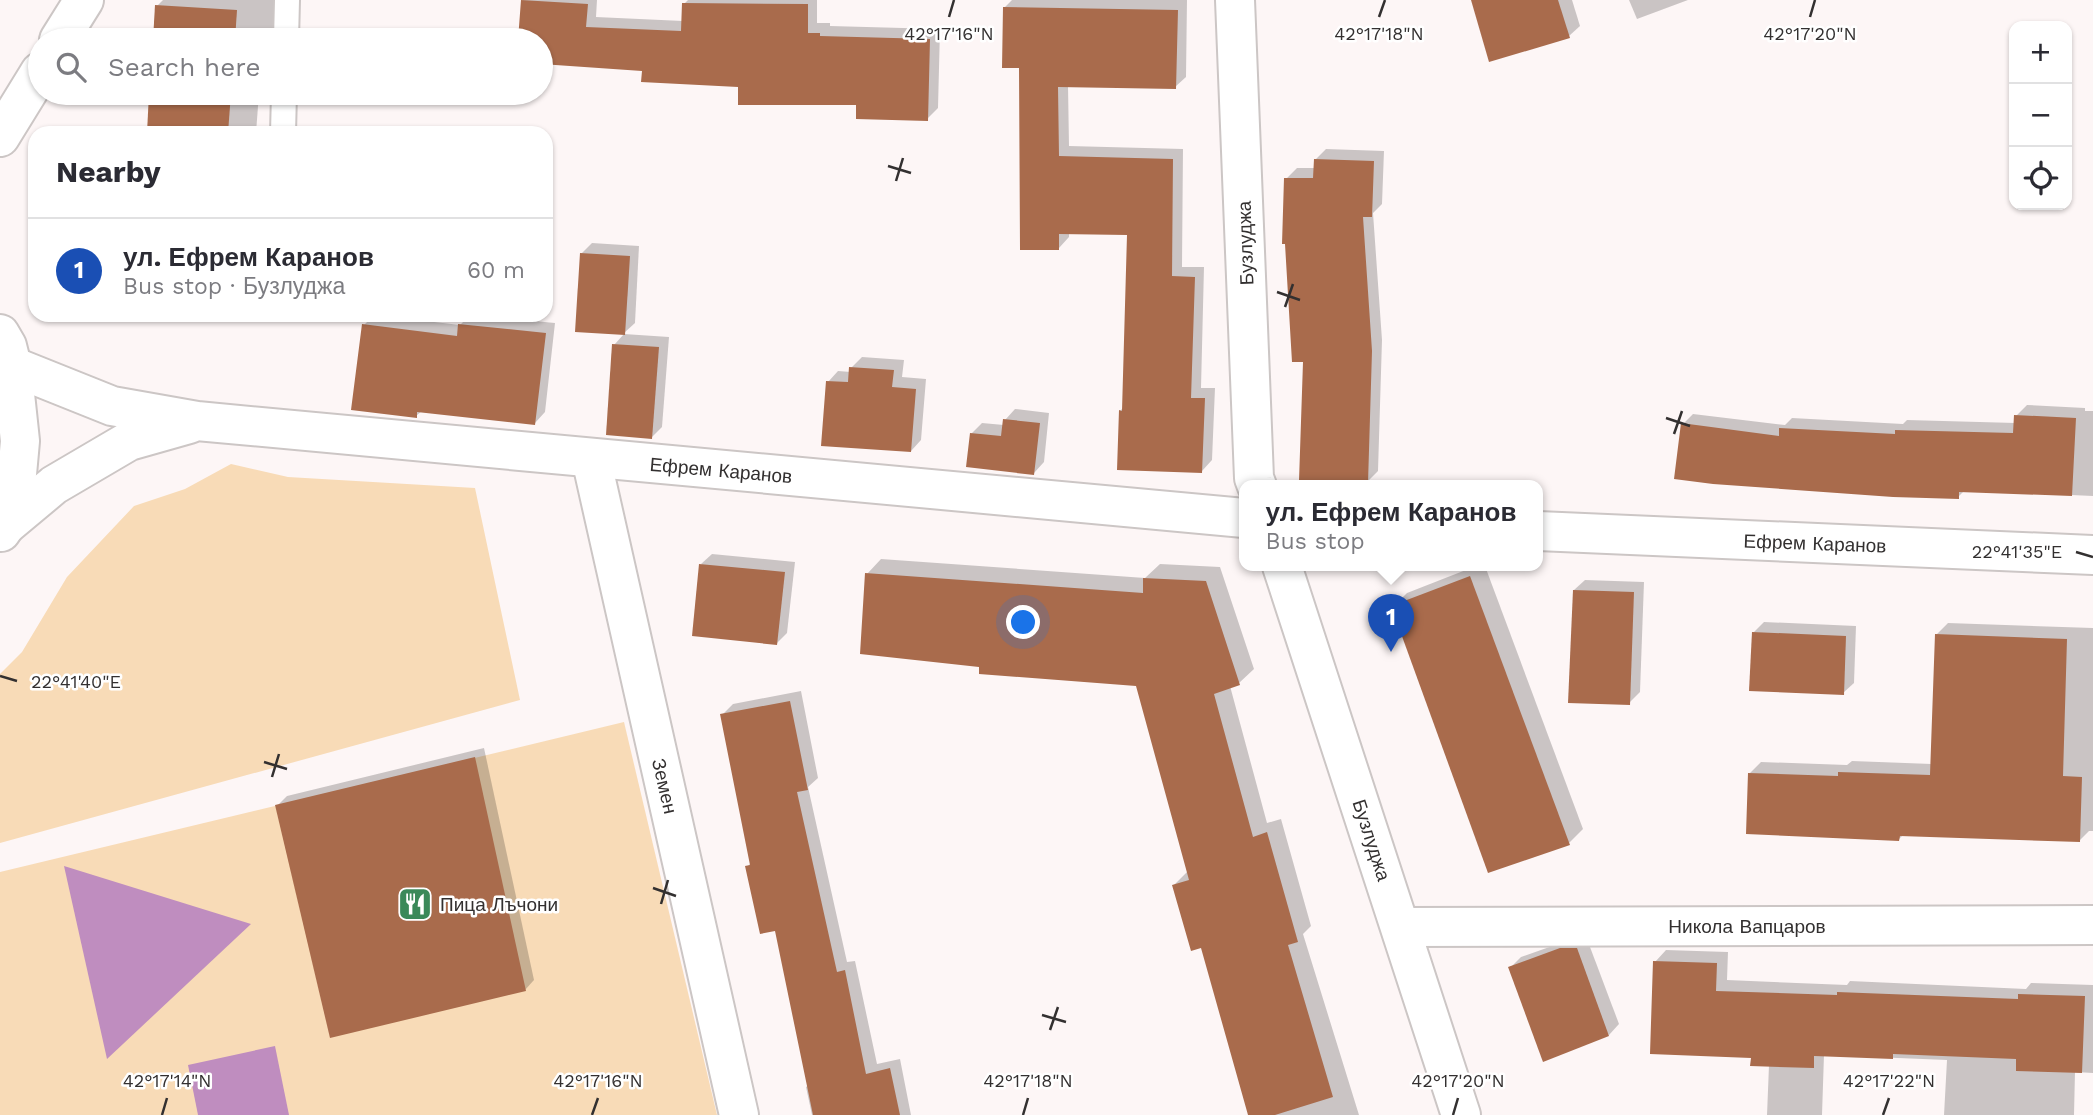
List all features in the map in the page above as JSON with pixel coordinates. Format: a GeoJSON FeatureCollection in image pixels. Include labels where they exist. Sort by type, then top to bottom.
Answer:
{"type":"FeatureCollection","features":[{"type":"Feature","properties":{"kind":"street"},"geometry":{"type":"LineString","coordinates":[[66,28],[84,0]]}},
{"type":"Feature","properties":{"kind":"street","name":"Бузлуджа"},"geometry":{"type":"LineString","coordinates":[[1235,0],[1255,480]]}},
{"type":"Feature","properties":{"kind":"street"},"geometry":{"type":"LineString","coordinates":[[0,163],[5,129],[28,92]]}},
{"type":"Feature","properties":{"kind":"street"},"geometry":{"type":"LineString","coordinates":[[3,530],[16,485],[20,441],[6,350]]}},
{"type":"Feature","properties":{"kind":"street","name":"Ефрем Каранов"},"geometry":{"type":"LineString","coordinates":[[6,350],[112,406],[197,421],[1239,518]]}},
{"type":"Feature","properties":{"kind":"street"},"geometry":{"type":"LineString","coordinates":[[3,530],[54,485],[129,441],[197,421]]}},
{"type":"Feature","properties":{"kind":"street","name":"Земен"},"geometry":{"type":"LineString","coordinates":[[591,458],[739,1115]]}},
{"type":"Feature","properties":{"kind":"street","name":"Ефрем Каранов"},"geometry":{"type":"LineString","coordinates":[[1543,531],[2093,555]]}},
{"type":"Feature","properties":{"kind":"street","name":"Бузлуджа"},"geometry":{"type":"LineString","coordinates":[[1284,571],[1461,1115]]}},
{"type":"Feature","properties":{"kind":"street","name":"Никола Вапцаров"},"geometry":{"type":"LineString","coordinates":[[1401,927],[2093,925]]}},
{"type":"Feature","properties":{"kind":"lane"},"geometry":{"type":"LineString","coordinates":[[286,28],[287,0]]}},
{"type":"Feature","properties":{"kind":"lane"},"geometry":{"type":"LineString","coordinates":[[283,126],[284,105]]}},
{"type":"Feature","properties":{"kind":"shaded area"},"geometry":{"type":"Polygon","coordinates":[[[231,464],[288,477],[475,488],[520,700],[0,843],[0,674],[22,652],[67,577],[134,506],[185,489],[231,464]]]}},
{"type":"Feature","properties":{"kind":"shaded area"},"geometry":{"type":"Polygon","coordinates":[[[624,722],[717,1115],[0,1115],[0,872],[624,722]]]}},
{"type":"Feature","properties":{"kind":"shaded area"},"geometry":{"type":"Polygon","coordinates":[[[64,866],[251,924],[107,1059],[64,866]]]}},
{"type":"Feature","properties":{"kind":"shaded area"},"geometry":{"type":"Polygon","coordinates":[[[275,1046],[289,1115],[198,1115],[188,1065],[275,1046]]]}},
{"type":"Feature","properties":{"kind":"building"},"geometry":{"type":"Polygon","coordinates":[[[521,0],[588,4],[586,27],[681,31],[682,3],[808,4],[808,33],[820,33],[820,36],[930,39],[928,121],[856,119],[856,105],[738,105],[738,87],[641,82],[642,71],[553,65],[553,28],[519,28],[521,0]]]}},
{"type":"Feature","properties":{"kind":"building"},"geometry":{"type":"Polygon","coordinates":[[[1471,0],[1558,0],[1570,38],[1489,62],[1471,0]]]}},
{"type":"Feature","properties":{"kind":"building"},"geometry":{"type":"Polygon","coordinates":[[[155,5],[237,10],[236,28],[154,28],[155,5]]]}},
{"type":"Feature","properties":{"kind":"building"},"geometry":{"type":"Polygon","coordinates":[[[1003,7],[1178,10],[1176,89],[1058,87],[1059,156],[1173,159],[1172,276],[1195,277],[1191,398],[1205,398],[1202,473],[1117,470],[1119,410],[1122,411],[1127,235],[1059,234],[1059,250],[1020,250],[1019,68],[1002,68],[1003,7]]]}},
{"type":"Feature","properties":{"kind":"building"},"geometry":{"type":"Polygon","coordinates":[[[148,105],[230,105],[229,126],[147,126],[148,105]]]}},
{"type":"Feature","properties":{"kind":"building"},"geometry":{"type":"Polygon","coordinates":[[[1314,159],[1374,161],[1372,217],[1363,217],[1372,351],[1368,480],[1299,480],[1303,362],[1292,362],[1285,244],[1282,244],[1284,178],[1313,178],[1314,159]]]}},
{"type":"Feature","properties":{"kind":"building"},"geometry":{"type":"Polygon","coordinates":[[[580,253],[630,256],[625,335],[575,332],[580,253]]]}},
{"type":"Feature","properties":{"kind":"building"},"geometry":{"type":"Polygon","coordinates":[[[362,324],[457,336],[458,324],[546,333],[535,425],[417,412],[417,418],[351,410],[362,324]]]}},
{"type":"Feature","properties":{"kind":"building"},"geometry":{"type":"Polygon","coordinates":[[[612,344],[659,347],[652,439],[606,435],[612,344]]]}},
{"type":"Feature","properties":{"kind":"building"},"geometry":{"type":"Polygon","coordinates":[[[849,367],[894,370],[892,387],[916,389],[911,452],[821,446],[826,381],[848,382],[849,367]]]}},
{"type":"Feature","properties":{"kind":"building"},"geometry":{"type":"Polygon","coordinates":[[[2014,415],[2076,418],[2072,496],[1959,492],[1959,499],[1893,497],[1674,479],[1681,423],[1779,436],[1779,428],[1895,434],[1895,430],[2013,433],[2014,415]]]}},
{"type":"Feature","properties":{"kind":"building"},"geometry":{"type":"Polygon","coordinates":[[[1003,419],[1040,423],[1034,475],[966,467],[970,433],[1001,436],[1003,419]]]}},
{"type":"Feature","properties":{"kind":"building"},"geometry":{"type":"Polygon","coordinates":[[[699,564],[785,572],[777,645],[692,636],[699,564]]]}},
{"type":"Feature","properties":{"kind":"building"},"geometry":{"type":"Polygon","coordinates":[[[865,573],[1143,593],[1143,578],[1206,581],[1240,685],[1214,694],[1253,837],[1267,832],[1298,942],[1288,945],[1333,1097],[1275,1115],[1248,1115],[1201,948],[1191,951],[1172,885],[1189,880],[1136,686],[979,674],[979,667],[860,654],[865,573]]]}},
{"type":"Feature","properties":{"kind":"building"},"geometry":{"type":"Polygon","coordinates":[[[1470,576],[1570,845],[1488,873],[1391,606],[1470,576]]]}},
{"type":"Feature","properties":{"kind":"building"},"geometry":{"type":"Polygon","coordinates":[[[1573,590],[1634,592],[1630,705],[1568,703],[1573,590]]]}},
{"type":"Feature","properties":{"kind":"building"},"geometry":{"type":"Polygon","coordinates":[[[1752,632],[1846,636],[1844,695],[1749,691],[1752,632]]]}},
{"type":"Feature","properties":{"kind":"building"},"geometry":{"type":"Polygon","coordinates":[[[1935,634],[2067,639],[2063,776],[2082,777],[2080,842],[1900,836],[1899,841],[1746,834],[1748,773],[1930,775],[1935,634]]]}},
{"type":"Feature","properties":{"kind":"building"},"geometry":{"type":"Polygon","coordinates":[[[790,701],[808,790],[797,792],[837,972],[845,970],[866,1074],[890,1068],[900,1115],[813,1115],[775,931],[760,934],[745,866],[750,865],[720,714],[790,701]]]}},
{"type":"Feature","properties":{"kind":"building"},"geometry":{"type":"Polygon","coordinates":[[[475,757],[526,991],[330,1038],[275,805],[475,757]]]}},
{"type":"Feature","properties":{"kind":"building"},"geometry":{"type":"Polygon","coordinates":[[[1560,948],[1577,948],[1609,1036],[1543,1062],[1508,967],[1560,948]]]}},
{"type":"Feature","properties":{"kind":"building"},"geometry":{"type":"Polygon","coordinates":[[[1653,961],[1717,963],[1716,991],[1837,995],[1837,992],[2018,999],[2018,994],[2085,996],[2082,1073],[2016,1071],[2016,1059],[1893,1054],[1893,1059],[1814,1056],[1814,1068],[1750,1066],[1751,1058],[1650,1054],[1653,961]]]}},
{"type":"Feature","properties":{"kind":"place","name":"ул. Ефрем Каранов"},"geometry":{"type":"Point","coordinates":[1391,652]}},
{"type":"Feature","properties":{"kind":"place","name":"Пица Лъчони"},"geometry":{"type":"Point","coordinates":[415,904]}}]}
